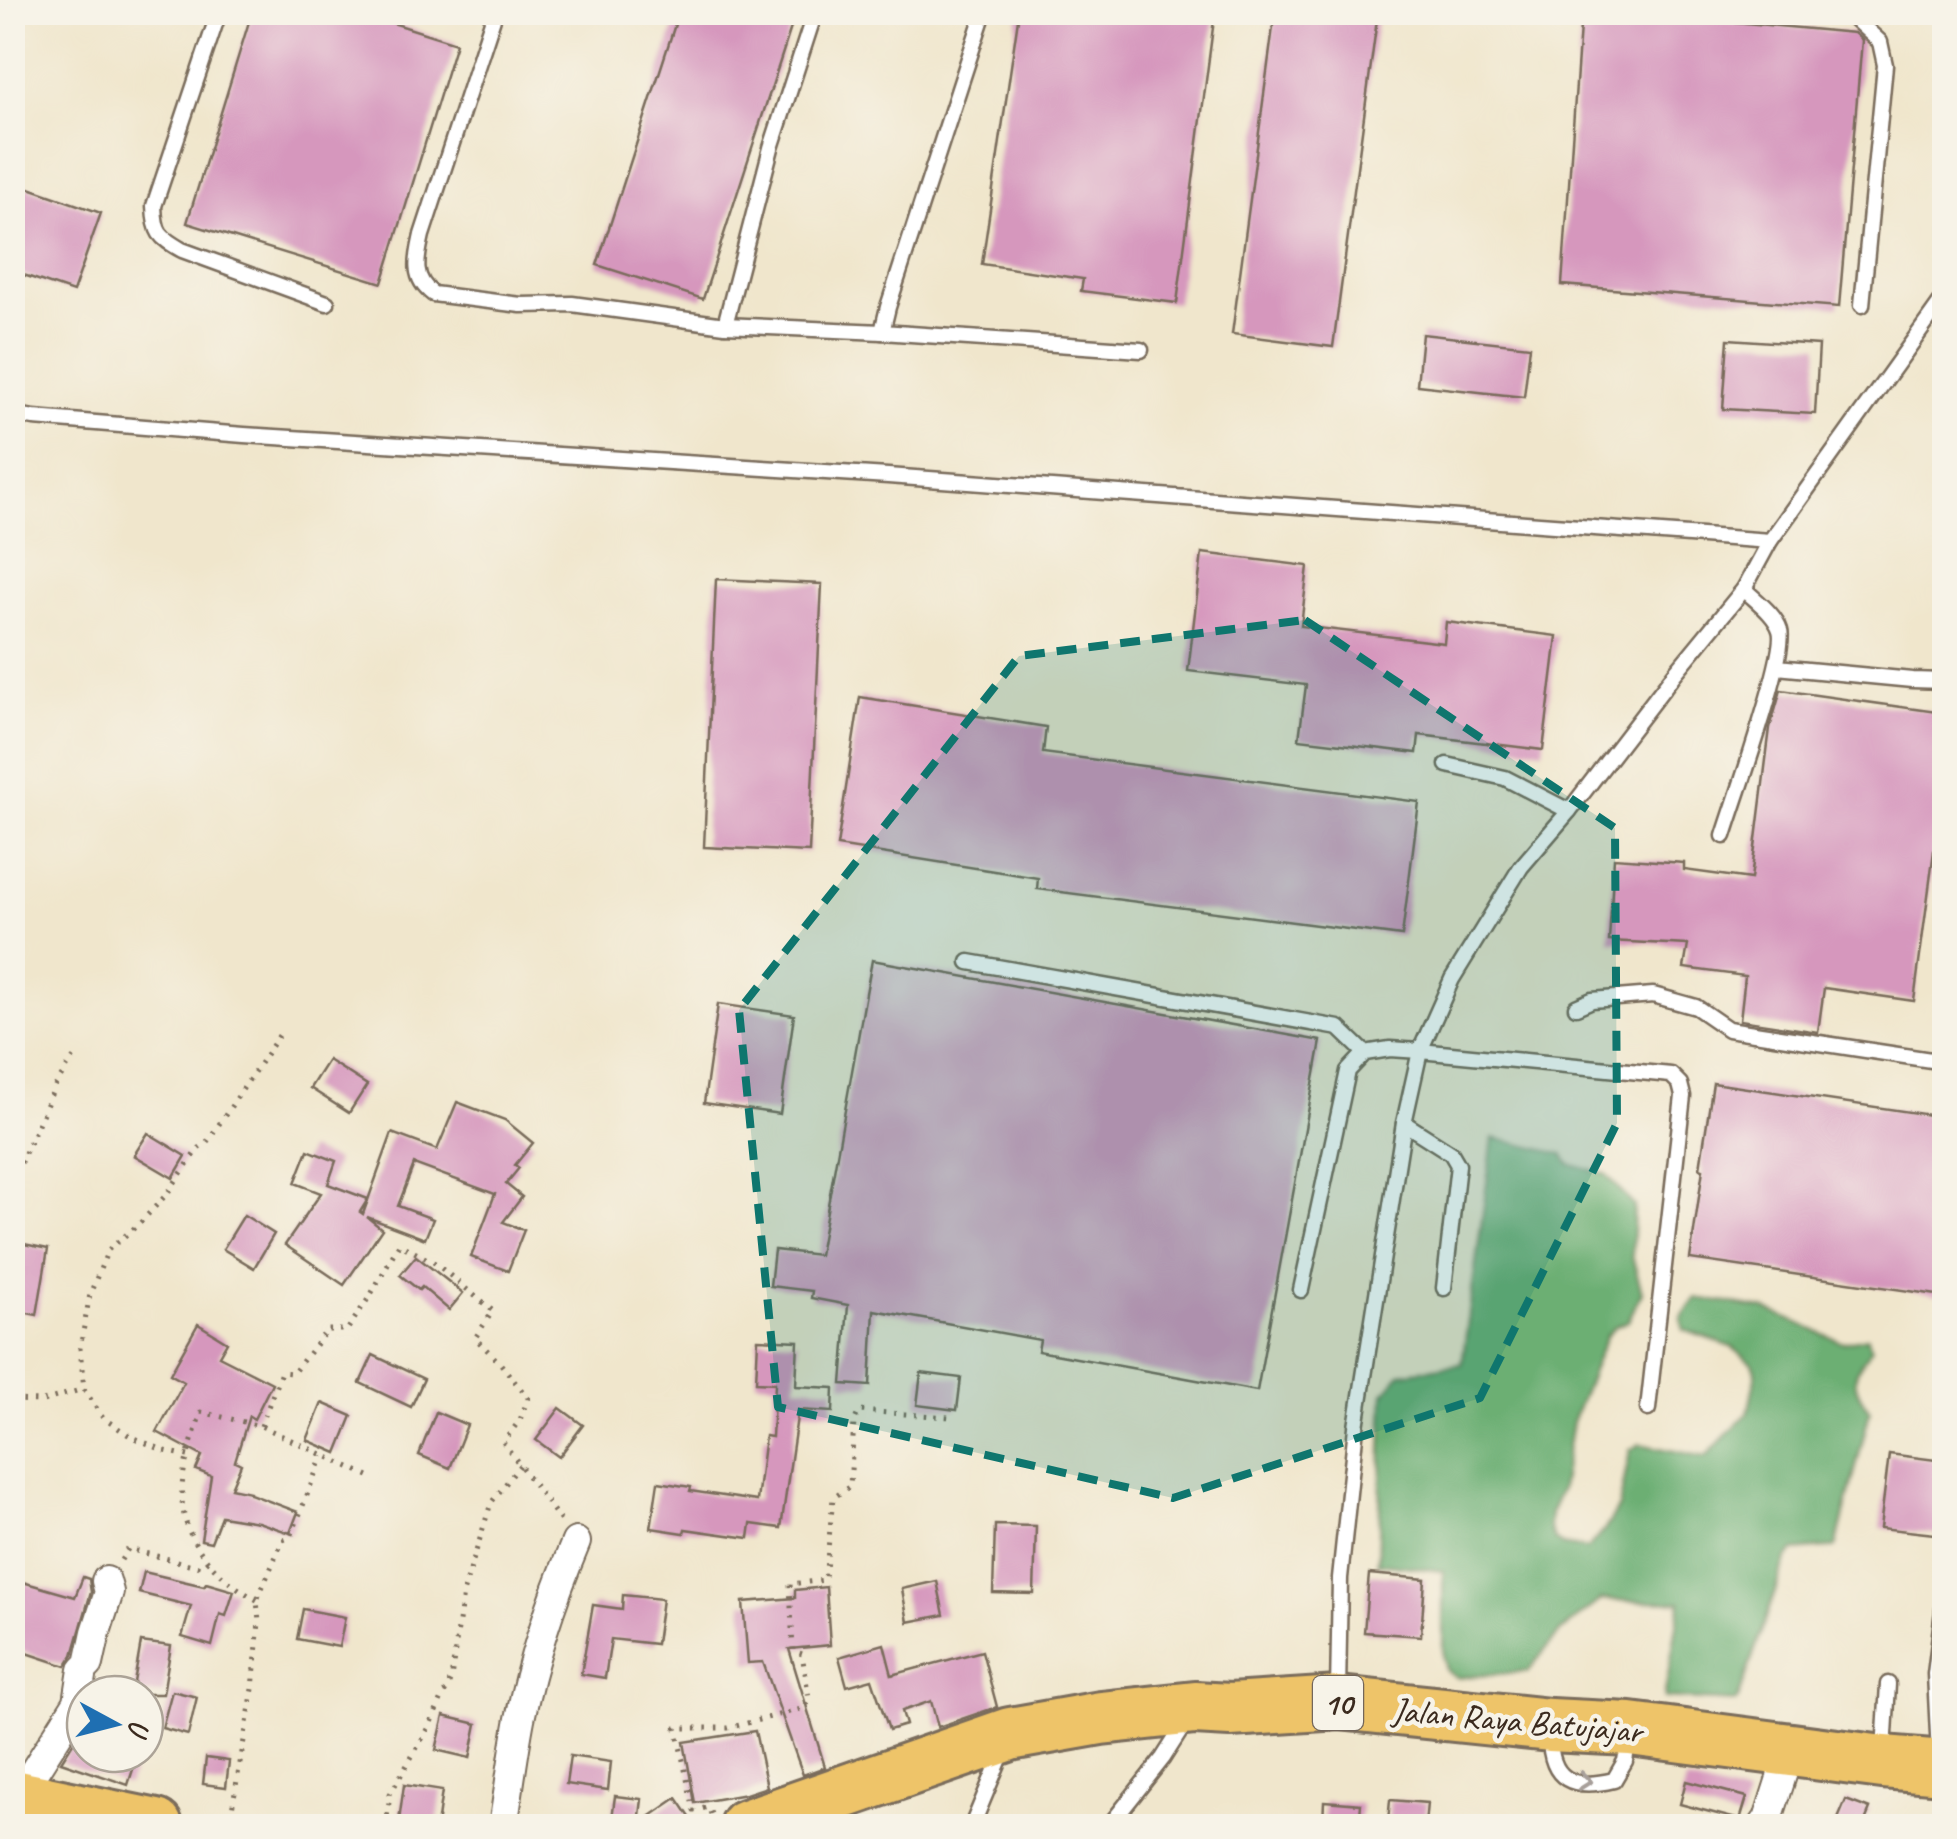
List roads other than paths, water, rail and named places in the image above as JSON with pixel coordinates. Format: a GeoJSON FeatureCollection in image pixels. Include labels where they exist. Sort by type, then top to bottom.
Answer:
{"type":"FeatureCollection","features":[{"type":"Feature","properties":{"kind":"highway","name":"Jalan Raya Batujajar"},"geometry":{"type":"LineString","coordinates":[[727,1817],[1010,1734],[1101,1718],[1195,1708],[1230,1710],[1339,1703],[1550,1725],[1630,1729],[1941,1767]]}},
{"type":"Feature","properties":{"kind":"highway"},"geometry":{"type":"LineString","coordinates":[[16,1796],[134,1824]]}},
{"type":"Feature","properties":{"kind":"street"},"geometry":{"type":"LineString","coordinates":[[503,1826],[531,1672],[576,1542]]}},
{"type":"Feature","properties":{"kind":"street"},"geometry":{"type":"LineString","coordinates":[[16,1796],[78,1702],[83,1670],[90,1664],[109,1592],[106,1581]]}},
{"type":"Feature","properties":{"kind":"street"},"geometry":{"type":"LineString","coordinates":[[1763,1826],[1790,1750]]}},
{"type":"Feature","properties":{"kind":"lane"},"geometry":{"type":"LineString","coordinates":[[219,12],[154,206],[155,228],[182,250],[327,303]]}},
{"type":"Feature","properties":{"kind":"lane"},"geometry":{"type":"LineString","coordinates":[[494,12],[422,235],[416,264],[420,281],[433,294],[522,305],[572,304],[726,325],[1140,350]]}},
{"type":"Feature","properties":{"kind":"lane"},"geometry":{"type":"LineString","coordinates":[[726,325],[771,148],[815,12]]}},
{"type":"Feature","properties":{"kind":"lane"},"geometry":{"type":"LineString","coordinates":[[882,332],[984,12]]}},
{"type":"Feature","properties":{"kind":"lane"},"geometry":{"type":"LineString","coordinates":[[1844,12],[1880,42],[1885,65],[1862,304]]}},
{"type":"Feature","properties":{"kind":"lane"},"geometry":{"type":"LineString","coordinates":[[1339,1703],[1340,1578],[1356,1427],[1404,1123],[1420,1051],[1452,978],[1521,867],[1744,589],[1770,542],[1944,298]]}},
{"type":"Feature","properties":{"kind":"lane"},"geometry":{"type":"LineString","coordinates":[[12,414],[160,429],[928,479],[1770,542]]}},
{"type":"Feature","properties":{"kind":"lane"},"geometry":{"type":"LineString","coordinates":[[1724,836],[1777,666],[1782,636],[1779,625],[1744,589]]}},
{"type":"Feature","properties":{"kind":"lane"},"geometry":{"type":"LineString","coordinates":[[1777,666],[1944,681]]}},
{"type":"Feature","properties":{"kind":"lane"},"geometry":{"type":"LineString","coordinates":[[1447,765],[1505,778],[1569,811]]}},
{"type":"Feature","properties":{"kind":"lane"},"geometry":{"type":"LineString","coordinates":[[969,962],[1339,1028],[1364,1053]]}},
{"type":"Feature","properties":{"kind":"lane"},"geometry":{"type":"LineString","coordinates":[[1576,1007],[1592,1000],[1653,995],[1696,1007],[1728,1028],[1944,1062]]}},
{"type":"Feature","properties":{"kind":"lane"},"geometry":{"type":"LineString","coordinates":[[1301,1290],[1348,1071],[1364,1053],[1390,1049],[1420,1051],[1671,1074],[1680,1084],[1683,1096],[1648,1409]]}},
{"type":"Feature","properties":{"kind":"lane"},"geometry":{"type":"LineString","coordinates":[[1404,1123],[1451,1154],[1458,1165],[1444,1288]]}},
{"type":"Feature","properties":{"kind":"lane"},"geometry":{"type":"LineString","coordinates":[[1941,1767],[1934,1674],[1944,1602]]}},
{"type":"Feature","properties":{"kind":"lane"},"geometry":{"type":"LineString","coordinates":[[1883,1762],[1888,1684]]}},
{"type":"Feature","properties":{"kind":"lane"},"geometry":{"type":"LineString","coordinates":[[1110,1826],[1195,1708]]}},
{"type":"Feature","properties":{"kind":"lane"},"geometry":{"type":"LineString","coordinates":[[972,1826],[1010,1734]]}}]}
